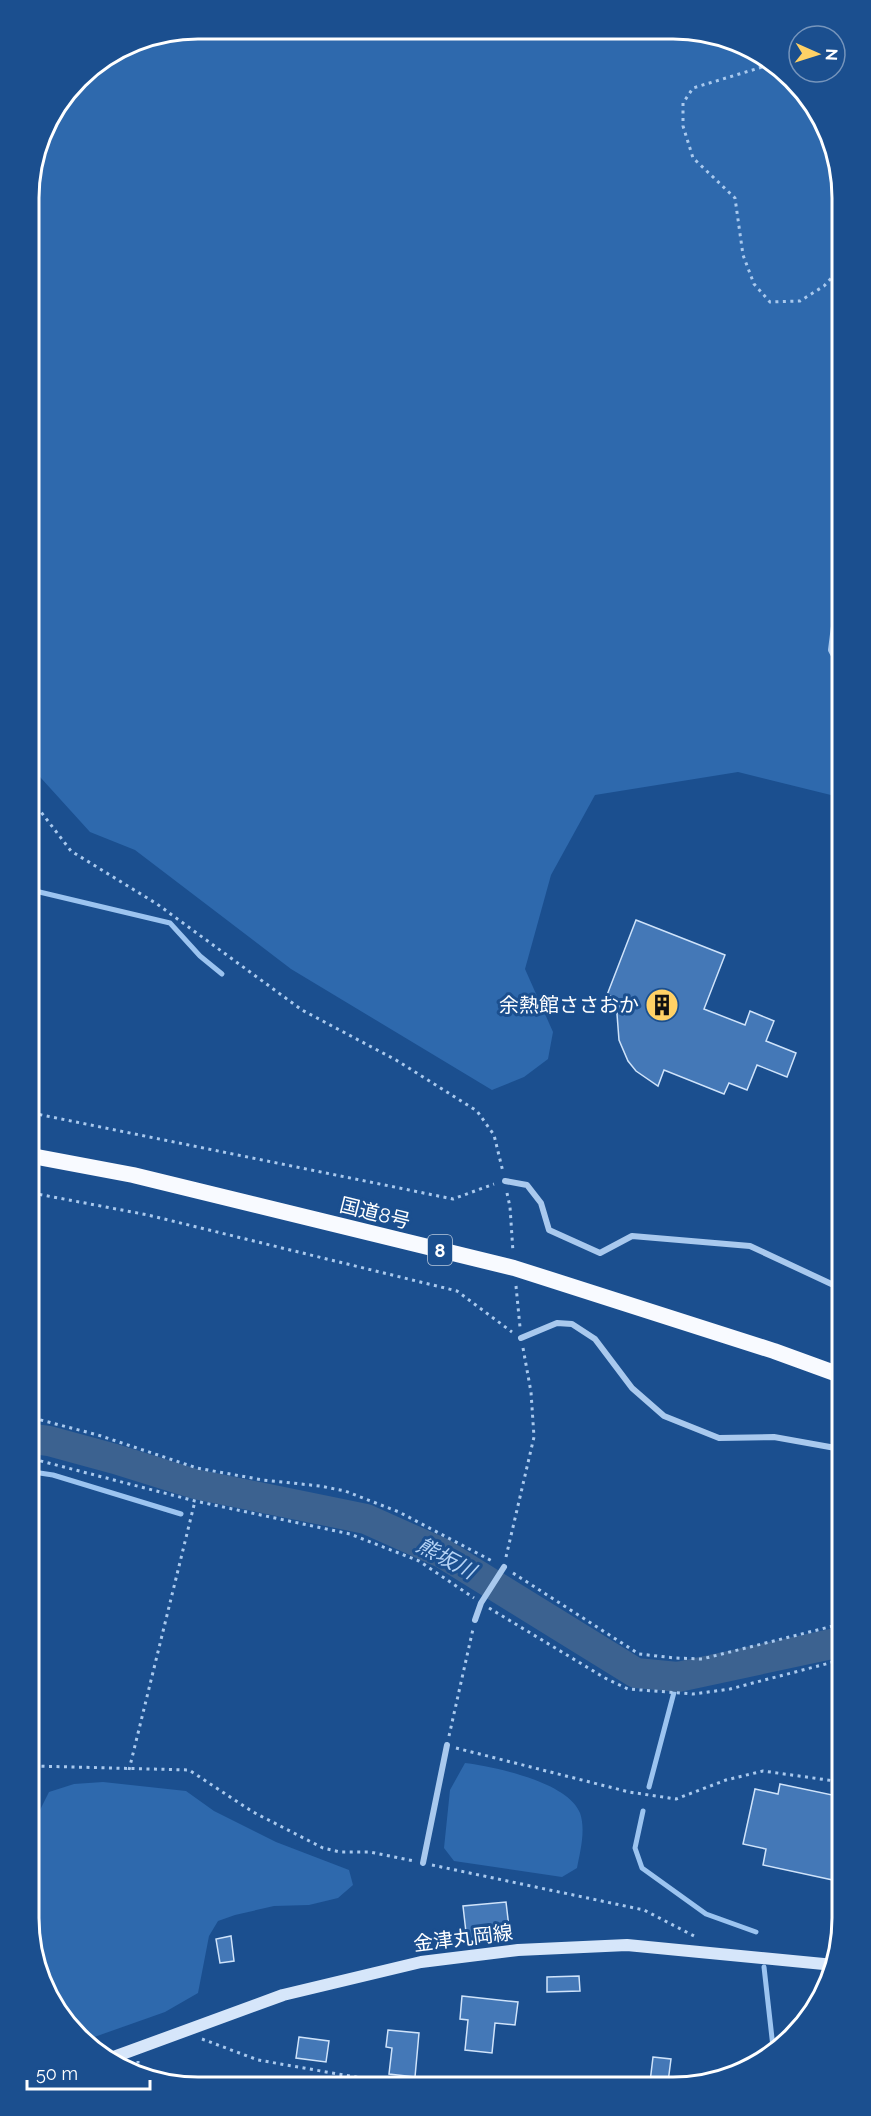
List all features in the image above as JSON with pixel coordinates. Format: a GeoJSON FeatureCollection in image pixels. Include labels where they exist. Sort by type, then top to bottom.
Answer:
{"type":"FeatureCollection","features":[{"type":"Feature","properties":{"kind":"highway","name":"国道8号"},"geometry":{"type":"LineString","coordinates":[[39,1157],[133,1175],[514,1268],[774,1351],[832,1372]]}},
{"type":"Feature","properties":{"kind":"main road","name":"金津丸岡線"},"geometry":{"type":"LineString","coordinates":[[117,2056],[283,1995],[421,1962],[518,1950],[627,1945],[825,1964]]}},
{"type":"Feature","properties":{"kind":"street"},"geometry":{"type":"LineString","coordinates":[[505,1181],[527,1185],[541,1203],[549,1230],[600,1253],[632,1236],[750,1246],[832,1283]]}},
{"type":"Feature","properties":{"kind":"street"},"geometry":{"type":"LineString","coordinates":[[521,1338],[557,1323],[572,1324],[595,1339],[632,1388],[664,1416],[719,1438],[774,1437],[832,1447]]}},
{"type":"Feature","properties":{"kind":"street"},"geometry":{"type":"LineString","coordinates":[[475,1620],[481,1604],[504,1567]]}},
{"type":"Feature","properties":{"kind":"street"},"geometry":{"type":"LineString","coordinates":[[423,1863],[447,1745]]}},
{"type":"Feature","properties":{"kind":"path"},"geometry":{"type":"LineString","coordinates":[[763,67],[693,88],[683,103],[683,126],[693,158],[735,198],[743,255],[754,284],[770,302],[800,301],[824,286],[832,277]]}},
{"type":"Feature","properties":{"kind":"path"},"geometry":{"type":"LineString","coordinates":[[39,810],[71,851],[157,904],[302,1010],[396,1060],[477,1112],[494,1136],[510,1207],[521,1338],[531,1392],[534,1437],[504,1567]]}},
{"type":"Feature","properties":{"kind":"path"},"geometry":{"type":"LineString","coordinates":[[39,1114],[453,1199],[505,1181]]}},
{"type":"Feature","properties":{"kind":"path"},"geometry":{"type":"LineString","coordinates":[[39,1193],[148,1215],[457,1291],[521,1338]]}},
{"type":"Feature","properties":{"kind":"path"},"geometry":{"type":"LineString","coordinates":[[39,1420],[98,1435],[197,1468],[262,1480],[345,1491],[399,1512],[504,1567],[639,1654],[702,1659],[832,1626]]}},
{"type":"Feature","properties":{"kind":"path"},"geometry":{"type":"LineString","coordinates":[[39,1462],[195,1501],[350,1534],[419,1561],[481,1604],[605,1678],[628,1689],[693,1694],[730,1689],[832,1662]]}},
{"type":"Feature","properties":{"kind":"path"},"geometry":{"type":"LineString","coordinates":[[129,1770],[195,1501]]}},
{"type":"Feature","properties":{"kind":"path"},"geometry":{"type":"LineString","coordinates":[[475,1620],[447,1745],[629,1792],[676,1799],[726,1780],[763,1771],[832,1781]]}},
{"type":"Feature","properties":{"kind":"path"},"geometry":{"type":"LineString","coordinates":[[39,1766],[189,1770],[253,1812],[323,1848],[340,1852],[370,1852],[644,1910],[700,1939]]}},
{"type":"Feature","properties":{"kind":"path"},"geometry":{"type":"LineString","coordinates":[[181,2031],[258,2060],[355,2077]]}},
{"type":"Feature","properties":{"kind":"shaded area"},"geometry":{"type":"Polygon","coordinates":[[[198,39],[694,40],[714,44],[753,60],[786,85],[811,118],[827,157],[831,177],[832,795],[738,772],[595,795],[551,875],[525,969],[553,1032],[548,1059],[524,1077],[492,1090],[291,969],[135,850],[90,832],[39,776],[39,187],[44,157],[51,137],[60,118],[78,93],[109,66],[137,51],[177,40],[198,39]]]}},
{"type":"Feature","properties":{"kind":"shaded area"},"geometry":{"type":"Polygon","coordinates":[[[465,1763],[529,1778],[561,1793],[573,1802],[582,1820],[582,1841],[577,1868],[562,1877],[454,1861],[444,1848],[450,1790],[465,1763]]]}},
{"type":"Feature","properties":{"kind":"shaded area"},"geometry":{"type":"Polygon","coordinates":[[[103,1782],[186,1791],[214,1811],[276,1842],[349,1870],[353,1885],[338,1898],[309,1905],[274,1906],[218,1921],[209,1936],[198,1993],[165,2012],[93,2037],[85,2031],[60,1998],[44,1959],[40,1939],[39,1812],[49,1792],[74,1784],[103,1782]]]}},
{"type":"Feature","properties":{"kind":"building","name":"余熱館ささおか"},"geometry":{"type":"Polygon","coordinates":[[[636,920],[725,955],[704,1009],[745,1025],[750,1011],[774,1021],[766,1041],[796,1053],[787,1077],[757,1065],[747,1090],[729,1083],[724,1094],[664,1070],[658,1086],[636,1071],[628,1061],[619,1040],[617,1014],[620,1000],[607,995],[636,920]]]}},
{"type":"Feature","properties":{"kind":"building"},"geometry":{"type":"Polygon","coordinates":[[[780,1784],[832,1795],[832,1880],[763,1865],[766,1849],[743,1844],[755,1789],[778,1794],[780,1784]]]}},
{"type":"Feature","properties":{"kind":"building"},"geometry":{"type":"Polygon","coordinates":[[[506,1902],[510,1936],[467,1941],[463,1906],[506,1902]]]}},
{"type":"Feature","properties":{"kind":"building"},"geometry":{"type":"Polygon","coordinates":[[[231,1936],[234,1961],[220,1963],[216,1939],[231,1936]]]}},
{"type":"Feature","properties":{"kind":"building"},"geometry":{"type":"Polygon","coordinates":[[[579,1976],[580,1991],[547,1992],[547,1977],[579,1976]]]}},
{"type":"Feature","properties":{"kind":"building"},"geometry":{"type":"Polygon","coordinates":[[[462,1996],[518,2002],[515,2025],[495,2023],[492,2053],[465,2050],[468,2020],[460,2019],[462,1996]]]}},
{"type":"Feature","properties":{"kind":"building"},"geometry":{"type":"Polygon","coordinates":[[[388,2030],[419,2033],[415,2077],[389,2074],[392,2048],[386,2047],[388,2030]]]}},
{"type":"Feature","properties":{"kind":"building"},"geometry":{"type":"Polygon","coordinates":[[[299,2037],[329,2041],[326,2062],[296,2058],[299,2037]]]}},
{"type":"Feature","properties":{"kind":"building"},"geometry":{"type":"Polygon","coordinates":[[[653,2057],[671,2059],[669,2077],[651,2077],[653,2057]]]}},
{"type":"Feature","properties":{"kind":"waterway"},"geometry":{"type":"LineString","coordinates":[[39,892],[170,923],[200,956],[222,974]]}},
{"type":"Feature","properties":{"kind":"waterway","name":"熊坂川"},"geometry":{"type":"LineString","coordinates":[[39,1440],[115,1459],[195,1484],[366,1519],[442,1553],[636,1673],[678,1677],[832,1644]]}},
{"type":"Feature","properties":{"kind":"waterway"},"geometry":{"type":"LineString","coordinates":[[39,1473],[53,1475],[181,1514]]}},
{"type":"Feature","properties":{"kind":"waterway"},"geometry":{"type":"LineString","coordinates":[[649,1787],[678,1677]]}},
{"type":"Feature","properties":{"kind":"waterway"},"geometry":{"type":"LineString","coordinates":[[643,1811],[635,1848],[642,1868],[706,1914],[756,1932]]}},
{"type":"Feature","properties":{"kind":"waterway"},"geometry":{"type":"LineString","coordinates":[[764,1967],[772,2042]]}},
{"type":"Feature","properties":{"kind":"place","name":"余熱館ささおか"},"geometry":{"type":"Point","coordinates":[662,1005]}}]}
